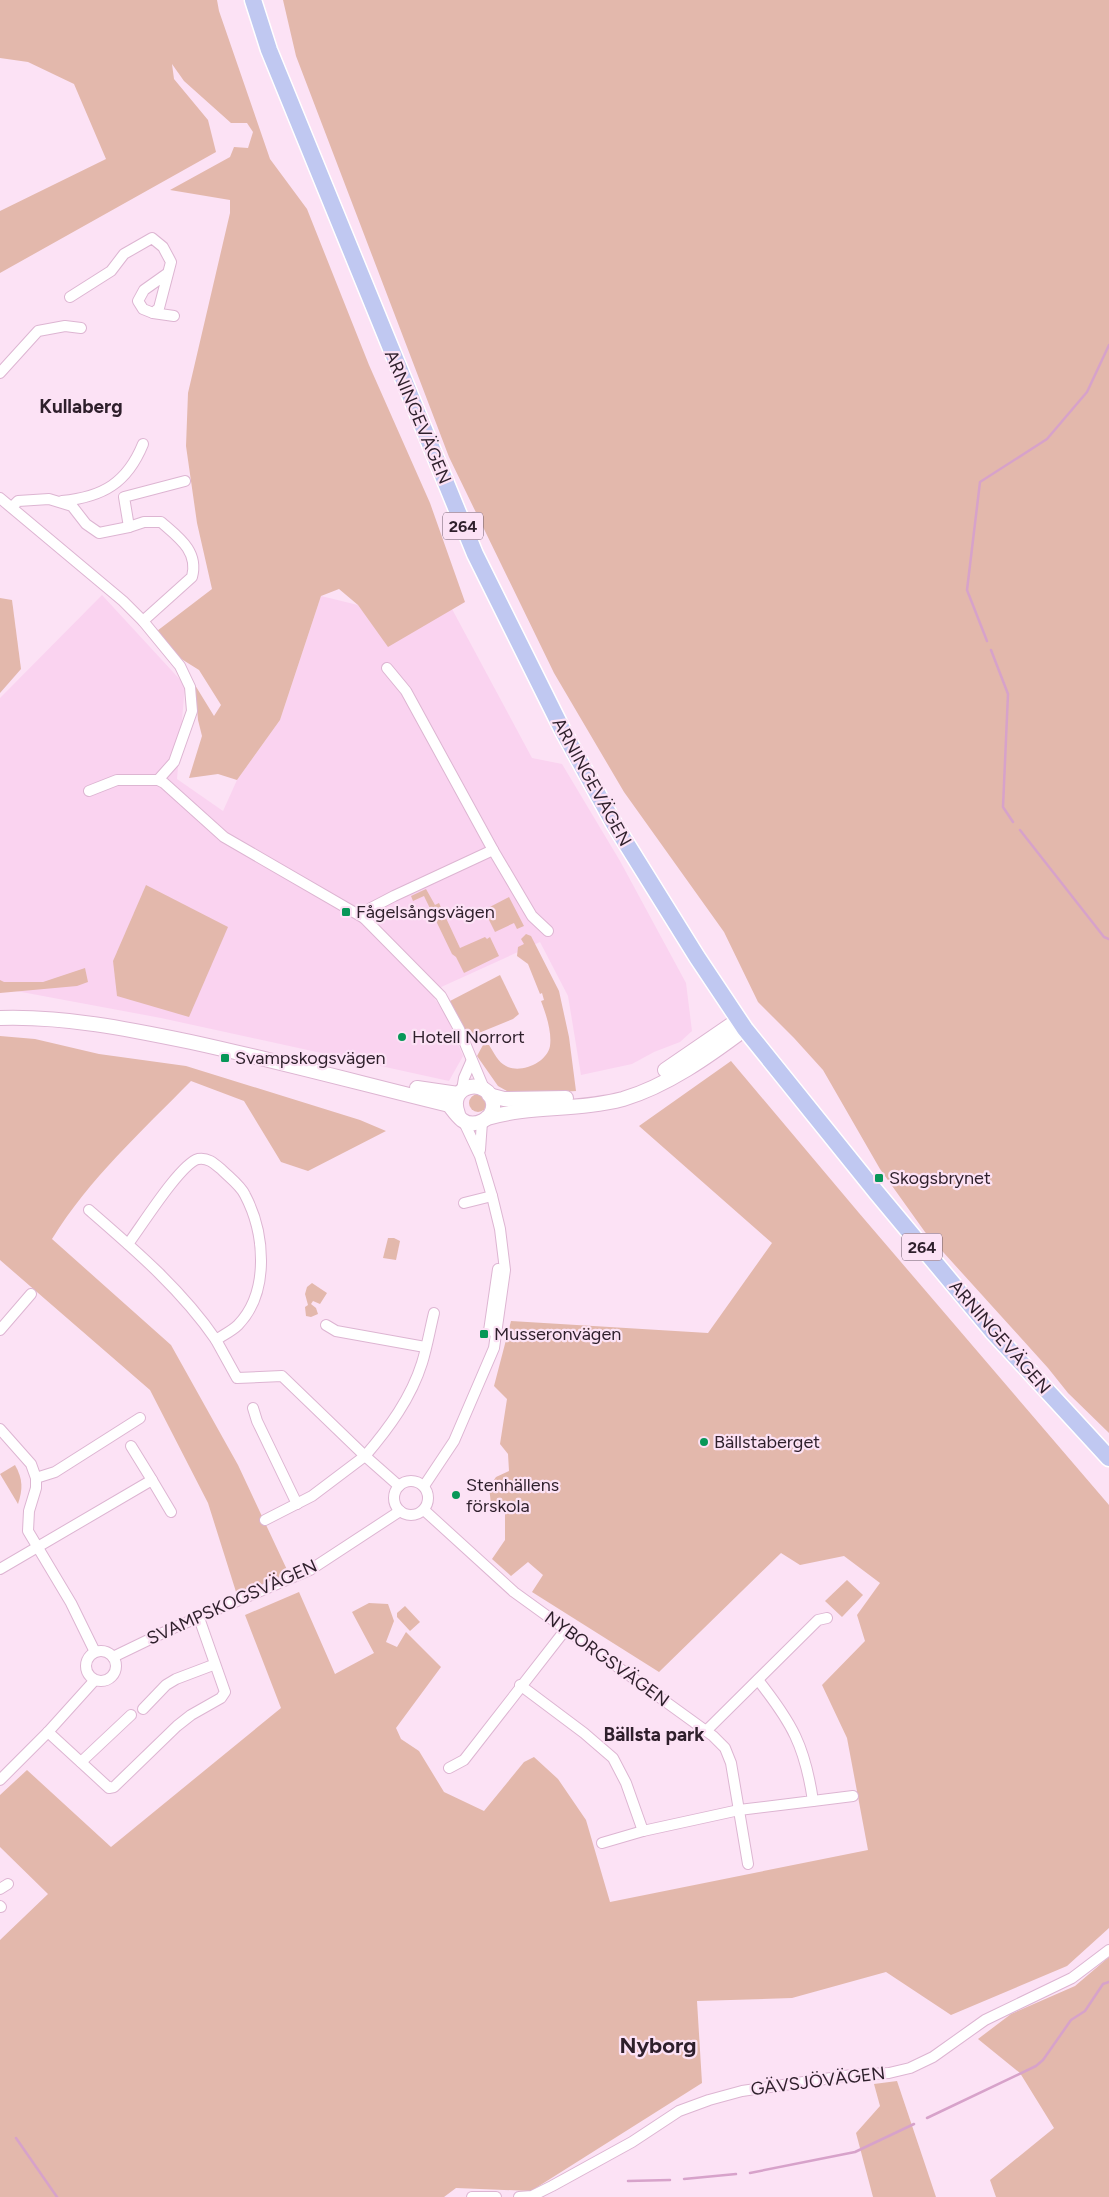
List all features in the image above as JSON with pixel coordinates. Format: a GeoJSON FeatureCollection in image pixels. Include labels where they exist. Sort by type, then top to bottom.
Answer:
{"type":"FeatureCollection","features":[{"type":"Feature","properties":{"kind":"main road","name":"ARNINGEVÄGEN"},"geometry":{"type":"LineString","coordinates":[[253,0],[268,50],[475,554],[562,732],[613,822],[696,957],[742,1024],[877,1193],[992,1331],[1109,1458]]}},
{"type":"Feature","properties":{"kind":"street"},"geometry":{"type":"LineString","coordinates":[[70,297],[111,271],[124,254],[152,238],[164,247],[170,262],[159,308],[153,313]]}},
{"type":"Feature","properties":{"kind":"street"},"geometry":{"type":"LineString","coordinates":[[168,273],[144,290],[138,301],[143,309],[153,313],[174,316]]}},
{"type":"Feature","properties":{"kind":"street"},"geometry":{"type":"LineString","coordinates":[[0,373],[38,331],[65,326],[81,328]]}},
{"type":"Feature","properties":{"kind":"street"},"geometry":{"type":"LineString","coordinates":[[58,502],[91,497],[121,480],[138,456],[143,444]]}},
{"type":"Feature","properties":{"kind":"street"},"geometry":{"type":"LineString","coordinates":[[129,527],[124,497],[184,480]]}},
{"type":"Feature","properties":{"kind":"street"},"geometry":{"type":"LineString","coordinates":[[0,498],[123,601],[143,621],[180,666],[190,687],[192,711],[174,762],[158,780]]}},
{"type":"Feature","properties":{"kind":"street"},"geometry":{"type":"LineString","coordinates":[[12,507],[18,501],[49,499],[72,506],[86,524],[99,533],[144,522],[161,522],[190,548],[194,569],[192,577],[143,621]]}},
{"type":"Feature","properties":{"kind":"street"},"geometry":{"type":"LineString","coordinates":[[386,668],[406,691],[532,916],[548,931]]}},
{"type":"Feature","properties":{"kind":"street"},"geometry":{"type":"LineString","coordinates":[[89,791],[116,780],[158,780],[164,782],[224,837],[364,918],[441,996],[459,1028],[471,1062],[476,1065],[493,1107],[484,1120],[480,1156]]}},
{"type":"Feature","properties":{"kind":"street"},"geometry":{"type":"LineString","coordinates":[[364,918],[371,908],[494,850]]}},
{"type":"Feature","properties":{"kind":"street"},"geometry":{"type":"LineString","coordinates":[[0,1018],[27,1017],[105,1024],[266,1058],[320,1066],[435,1092],[460,1092],[474,1086],[504,1099],[559,1103]]}},
{"type":"Feature","properties":{"kind":"street"},"geometry":{"type":"LineString","coordinates":[[266,1058],[318,1074],[449,1105],[460,1117],[469,1123],[510,1111],[595,1099],[650,1078],[742,1024]]}},
{"type":"Feature","properties":{"kind":"street"},"geometry":{"type":"LineString","coordinates":[[424,1486],[454,1441],[494,1348],[505,1270],[500,1229],[480,1156],[455,1107],[471,1062]]}},
{"type":"Feature","properties":{"kind":"street"},"geometry":{"type":"LineString","coordinates":[[128,1244],[182,1170],[198,1159],[211,1161],[245,1194],[254,1220],[262,1256],[259,1277],[248,1312],[237,1326],[216,1340]]}},
{"type":"Feature","properties":{"kind":"street"},"geometry":{"type":"LineString","coordinates":[[464,1203],[492,1196]]}},
{"type":"Feature","properties":{"kind":"street"},"geometry":{"type":"LineString","coordinates":[[89,1210],[128,1244],[198,1313],[238,1378],[282,1376],[399,1486]]}},
{"type":"Feature","properties":{"kind":"street"},"geometry":{"type":"LineString","coordinates":[[0,1330],[31,1294]]}},
{"type":"Feature","properties":{"kind":"street"},"geometry":{"type":"LineString","coordinates":[[265,1520],[312,1496],[365,1456],[388,1429],[402,1406],[422,1362],[434,1313]]}},
{"type":"Feature","properties":{"kind":"street"},"geometry":{"type":"LineString","coordinates":[[326,1325],[336,1331],[425,1347]]}},
{"type":"Feature","properties":{"kind":"street"},"geometry":{"type":"LineString","coordinates":[[253,1408],[256,1421],[297,1504]]}},
{"type":"Feature","properties":{"kind":"street"},"geometry":{"type":"LineString","coordinates":[[36,1478],[55,1472],[140,1418]]}},
{"type":"Feature","properties":{"kind":"street"},"geometry":{"type":"LineString","coordinates":[[0,1429],[31,1464],[36,1478],[36,1488],[29,1511],[27,1528],[71,1603],[95,1652]]}},
{"type":"Feature","properties":{"kind":"street"},"geometry":{"type":"LineString","coordinates":[[131,1446],[171,1512]]}},
{"type":"Feature","properties":{"kind":"street"},"geometry":{"type":"LineString","coordinates":[[0,1569],[152,1480]]}},
{"type":"Feature","properties":{"kind":"street"},"geometry":{"type":"LineString","coordinates":[[413,1481],[424,1486],[429,1499],[424,1510],[413,1516],[400,1511],[394,1499],[399,1486],[413,1481]]}},
{"type":"Feature","properties":{"kind":"street","name":"NYBORGSVÄGEN"},"geometry":{"type":"LineString","coordinates":[[424,1510],[496,1578],[706,1731],[724,1748],[728,1755],[748,1864]]}},
{"type":"Feature","properties":{"kind":"street","name":"SVAMPSKOGSVÄGEN"},"geometry":{"type":"LineString","coordinates":[[113,1657],[171,1629],[310,1570],[400,1511]]}},
{"type":"Feature","properties":{"kind":"street"},"geometry":{"type":"LineString","coordinates":[[48,1732],[108,1788],[114,1787],[191,1715],[221,1698],[224,1692],[199,1618]]}},
{"type":"Feature","properties":{"kind":"street"},"geometry":{"type":"LineString","coordinates":[[706,1731],[818,1620],[826,1618]]}},
{"type":"Feature","properties":{"kind":"street"},"geometry":{"type":"LineString","coordinates":[[450,1768],[464,1760],[520,1685],[566,1629]]}},
{"type":"Feature","properties":{"kind":"street"},"geometry":{"type":"LineString","coordinates":[[95,1652],[106,1652],[113,1657],[116,1669],[114,1675],[105,1681],[94,1680],[88,1674],[86,1664],[90,1655],[95,1652]]}},
{"type":"Feature","properties":{"kind":"street"},"geometry":{"type":"LineString","coordinates":[[143,1709],[171,1682],[213,1664]]}},
{"type":"Feature","properties":{"kind":"street"},"geometry":{"type":"LineString","coordinates":[[0,1780],[48,1732],[94,1680]]}},
{"type":"Feature","properties":{"kind":"street"},"geometry":{"type":"LineString","coordinates":[[758,1680],[792,1726],[807,1762],[813,1801]]}},
{"type":"Feature","properties":{"kind":"street"},"geometry":{"type":"LineString","coordinates":[[520,1685],[584,1733],[613,1758],[626,1783],[643,1831]]}},
{"type":"Feature","properties":{"kind":"street"},"geometry":{"type":"LineString","coordinates":[[81,1762],[131,1715]]}},
{"type":"Feature","properties":{"kind":"street"},"geometry":{"type":"LineString","coordinates":[[602,1843],[643,1831],[739,1810],[853,1796]]}},
{"type":"Feature","properties":{"kind":"street","name":"GÄVSJÖVÄGEN"},"geometry":{"type":"LineString","coordinates":[[519,2197],[532,2196],[552,2186],[632,2142],[679,2111],[709,2100],[742,2091],[852,2075],[889,2073],[910,2068],[933,2057],[985,2020],[1072,1978],[1109,1950]]}},
{"type":"Feature","properties":{"kind":"street"},"geometry":{"type":"LineString","coordinates":[[472,2197],[496,2197]]}},
{"type":"Feature","properties":{"kind":"shaded area"},"geometry":{"type":"Polygon","coordinates":[[[0,0],[217,0],[219,11],[270,159],[307,209],[369,365],[430,503],[465,602],[388,647],[358,605],[339,589],[321,596],[280,720],[237,780],[218,774],[189,778],[202,736],[198,720],[195,685],[214,716],[221,705],[199,670],[175,655],[157,631],[212,589],[197,523],[186,446],[188,393],[230,213],[230,200],[170,190],[230,157],[234,147],[248,148],[253,132],[247,123],[231,123],[184,81],[172,64],[174,79],[208,120],[216,152],[0,273],[0,211],[106,159],[74,84],[28,62],[0,58],[0,0]]]}},
{"type":"Feature","properties":{"kind":"shaded area"},"geometry":{"type":"Polygon","coordinates":[[[283,0],[1109,0],[1109,1433],[1068,1393],[1048,1368],[925,1232],[880,1169],[823,1070],[758,1002],[724,932],[624,792],[554,673],[449,457],[296,56],[283,0]]]}},
{"type":"Feature","properties":{"kind":"shaded area"},"geometry":{"type":"Polygon","coordinates":[[[102,595],[185,685],[177,779],[223,811],[237,780],[280,720],[321,596],[358,605],[388,646],[452,609],[532,758],[562,764],[620,861],[686,983],[692,1031],[680,1042],[654,1052],[632,1064],[581,1075],[568,996],[540,942],[439,988],[434,998],[446,1014],[463,1056],[449,1081],[161,1018],[0,988],[0,698],[102,595]]]}},
{"type":"Feature","properties":{"kind":"shaded area"},"geometry":{"type":"Polygon","coordinates":[[[0,598],[12,600],[21,669],[0,693],[0,598]]]}},
{"type":"Feature","properties":{"kind":"shaded area"},"geometry":{"type":"Polygon","coordinates":[[[146,885],[228,927],[189,1017],[117,996],[113,961],[146,885]]]}},
{"type":"Feature","properties":{"kind":"shaded area"},"geometry":{"type":"Polygon","coordinates":[[[426,889],[435,905],[439,903],[460,948],[485,937],[487,939],[490,937],[499,956],[464,973],[456,957],[452,954],[424,896],[413,901],[411,896],[426,889]]]}},
{"type":"Feature","properties":{"kind":"shaded area"},"geometry":{"type":"Polygon","coordinates":[[[509,897],[524,926],[517,929],[514,923],[495,932],[484,910],[509,897]]]}},
{"type":"Feature","properties":{"kind":"shaded area"},"geometry":{"type":"Polygon","coordinates":[[[526,934],[531,936],[559,991],[569,1037],[576,1091],[514,1095],[498,1086],[477,1056],[483,1045],[489,1045],[503,1064],[518,1069],[538,1062],[548,1052],[550,1035],[547,1017],[541,1001],[544,1000],[542,993],[540,994],[528,964],[517,956],[518,947],[524,944],[521,939],[526,934]]]}},
{"type":"Feature","properties":{"kind":"shaded area"},"geometry":{"type":"Polygon","coordinates":[[[85,968],[88,982],[77,986],[0,993],[0,980],[4,982],[43,982],[85,968]]]}},
{"type":"Feature","properties":{"kind":"shaded area"},"geometry":{"type":"Polygon","coordinates":[[[500,975],[519,1014],[513,1019],[469,1037],[465,1033],[450,1001],[500,975]]]}},
{"type":"Feature","properties":{"kind":"shaded area"},"geometry":{"type":"Polygon","coordinates":[[[0,1036],[35,1039],[99,1054],[186,1066],[360,1120],[386,1131],[308,1171],[281,1162],[244,1101],[191,1081],[99,1176],[82,1196],[52,1239],[171,1345],[238,1465],[289,1574],[237,1595],[208,1503],[150,1390],[0,1260],[0,1036]]]}},
{"type":"Feature","properties":{"kind":"shaded area"},"geometry":{"type":"Polygon","coordinates":[[[731,1061],[1109,1505],[1109,1928],[1067,1966],[951,2015],[886,1972],[792,1998],[697,2001],[702,2083],[531,2191],[456,2188],[444,2197],[0,2197],[0,1940],[48,1894],[0,1847],[0,1795],[27,1770],[111,1847],[281,1708],[245,1615],[299,1592],[335,1674],[374,1653],[352,1612],[369,1603],[388,1604],[394,1621],[386,1642],[397,1647],[406,1632],[441,1667],[396,1728],[401,1739],[419,1751],[444,1792],[484,1811],[524,1762],[534,1757],[558,1779],[586,1820],[610,1902],[868,1850],[847,1738],[822,1685],[865,1641],[857,1615],[880,1583],[844,1556],[800,1565],[781,1553],[659,1672],[532,1592],[543,1575],[528,1562],[511,1576],[492,1559],[505,1540],[505,1511],[491,1504],[489,1487],[496,1477],[509,1471],[508,1454],[500,1444],[507,1399],[494,1386],[511,1321],[708,1333],[772,1243],[639,1126],[731,1061]]]}},
{"type":"Feature","properties":{"kind":"shaded area"},"geometry":{"type":"Polygon","coordinates":[[[474,1094],[482,1094],[487,1099],[485,1110],[474,1112],[469,1107],[469,1099],[474,1094]]]}},
{"type":"Feature","properties":{"kind":"shaded area"},"geometry":{"type":"Polygon","coordinates":[[[388,1238],[400,1241],[396,1260],[383,1258],[388,1238]]]}},
{"type":"Feature","properties":{"kind":"shaded area"},"geometry":{"type":"Polygon","coordinates":[[[312,1283],[327,1293],[320,1304],[313,1301],[311,1304],[316,1308],[318,1314],[311,1317],[306,1316],[305,1307],[308,1305],[305,1294],[307,1287],[312,1283]]]}},
{"type":"Feature","properties":{"kind":"shaded area"},"geometry":{"type":"Polygon","coordinates":[[[15,1465],[20,1475],[21,1484],[18,1504],[0,1474],[15,1465]]]}},
{"type":"Feature","properties":{"kind":"shaded area"},"geometry":{"type":"Polygon","coordinates":[[[847,1580],[863,1595],[842,1617],[825,1601],[847,1580]]]}},
{"type":"Feature","properties":{"kind":"shaded area"},"geometry":{"type":"Polygon","coordinates":[[[405,1606],[420,1622],[410,1631],[397,1617],[397,1613],[405,1606]]]}},
{"type":"Feature","properties":{"kind":"shaded area"},"geometry":{"type":"Polygon","coordinates":[[[1109,1957],[1109,2197],[996,2197],[990,2180],[1054,2128],[1020,2073],[978,2039],[1011,2014],[1075,1986],[1109,1957]]]}},
{"type":"Feature","properties":{"kind":"shaded area"},"geometry":{"type":"Polygon","coordinates":[[[897,2081],[936,2197],[873,2197],[856,2133],[880,2106],[874,2084],[897,2081]]]}},
{"type":"Feature","properties":{"kind":"waterway"},"geometry":{"type":"LineString","coordinates":[[987,641],[967,590],[980,482],[1047,439],[1087,392],[1109,345]]}},
{"type":"Feature","properties":{"kind":"waterway"},"geometry":{"type":"LineString","coordinates":[[991,650],[1008,694],[1003,807],[1013,822]]}},
{"type":"Feature","properties":{"kind":"waterway"},"geometry":{"type":"LineString","coordinates":[[1020,830],[1104,937],[1109,939]]}},
{"type":"Feature","properties":{"kind":"waterway"},"geometry":{"type":"LineString","coordinates":[[927,2118],[1036,2066],[1043,2060],[1071,2020],[1085,2011],[1103,1984],[1109,1982]]}},
{"type":"Feature","properties":{"kind":"waterway"},"geometry":{"type":"LineString","coordinates":[[750,2173],[855,2152],[914,2124]]}},
{"type":"Feature","properties":{"kind":"waterway"},"geometry":{"type":"LineString","coordinates":[[16,2138],[57,2197]]}},
{"type":"Feature","properties":{"kind":"waterway"},"geometry":{"type":"LineString","coordinates":[[684,2179],[736,2174]]}},
{"type":"Feature","properties":{"kind":"waterway"},"geometry":{"type":"LineString","coordinates":[[628,2181],[670,2180]]}},
{"type":"Feature","properties":{"kind":"place","name":"Fågelsångsvägen"},"geometry":{"type":"Point","coordinates":[346,912]}},
{"type":"Feature","properties":{"kind":"place","name":"Hotell Norrort"},"geometry":{"type":"Point","coordinates":[402,1037]}},
{"type":"Feature","properties":{"kind":"place","name":"Svampskogsvägen"},"geometry":{"type":"Point","coordinates":[225,1058]}},
{"type":"Feature","properties":{"kind":"place","name":"Skogsbrynet"},"geometry":{"type":"Point","coordinates":[879,1178]}},
{"type":"Feature","properties":{"kind":"place","name":"Musseronvägen"},"geometry":{"type":"Point","coordinates":[484,1334]}},
{"type":"Feature","properties":{"kind":"place","name":"Bällstaberget"},"geometry":{"type":"Point","coordinates":[704,1442]}},
{"type":"Feature","properties":{"kind":"place","name":"Stenhällens förskola"},"geometry":{"type":"Point","coordinates":[456,1495]}},
{"type":"Feature","properties":{"kind":"district","name":"Kullaberg"},"geometry":{"type":"Point","coordinates":[81,406]}},
{"type":"Feature","properties":{"kind":"district","name":"Bällsta park"},"geometry":{"type":"Point","coordinates":[654,1734]}},
{"type":"Feature","properties":{"kind":"district","name":"Nyborg"},"geometry":{"type":"Point","coordinates":[658,2045]}}]}
